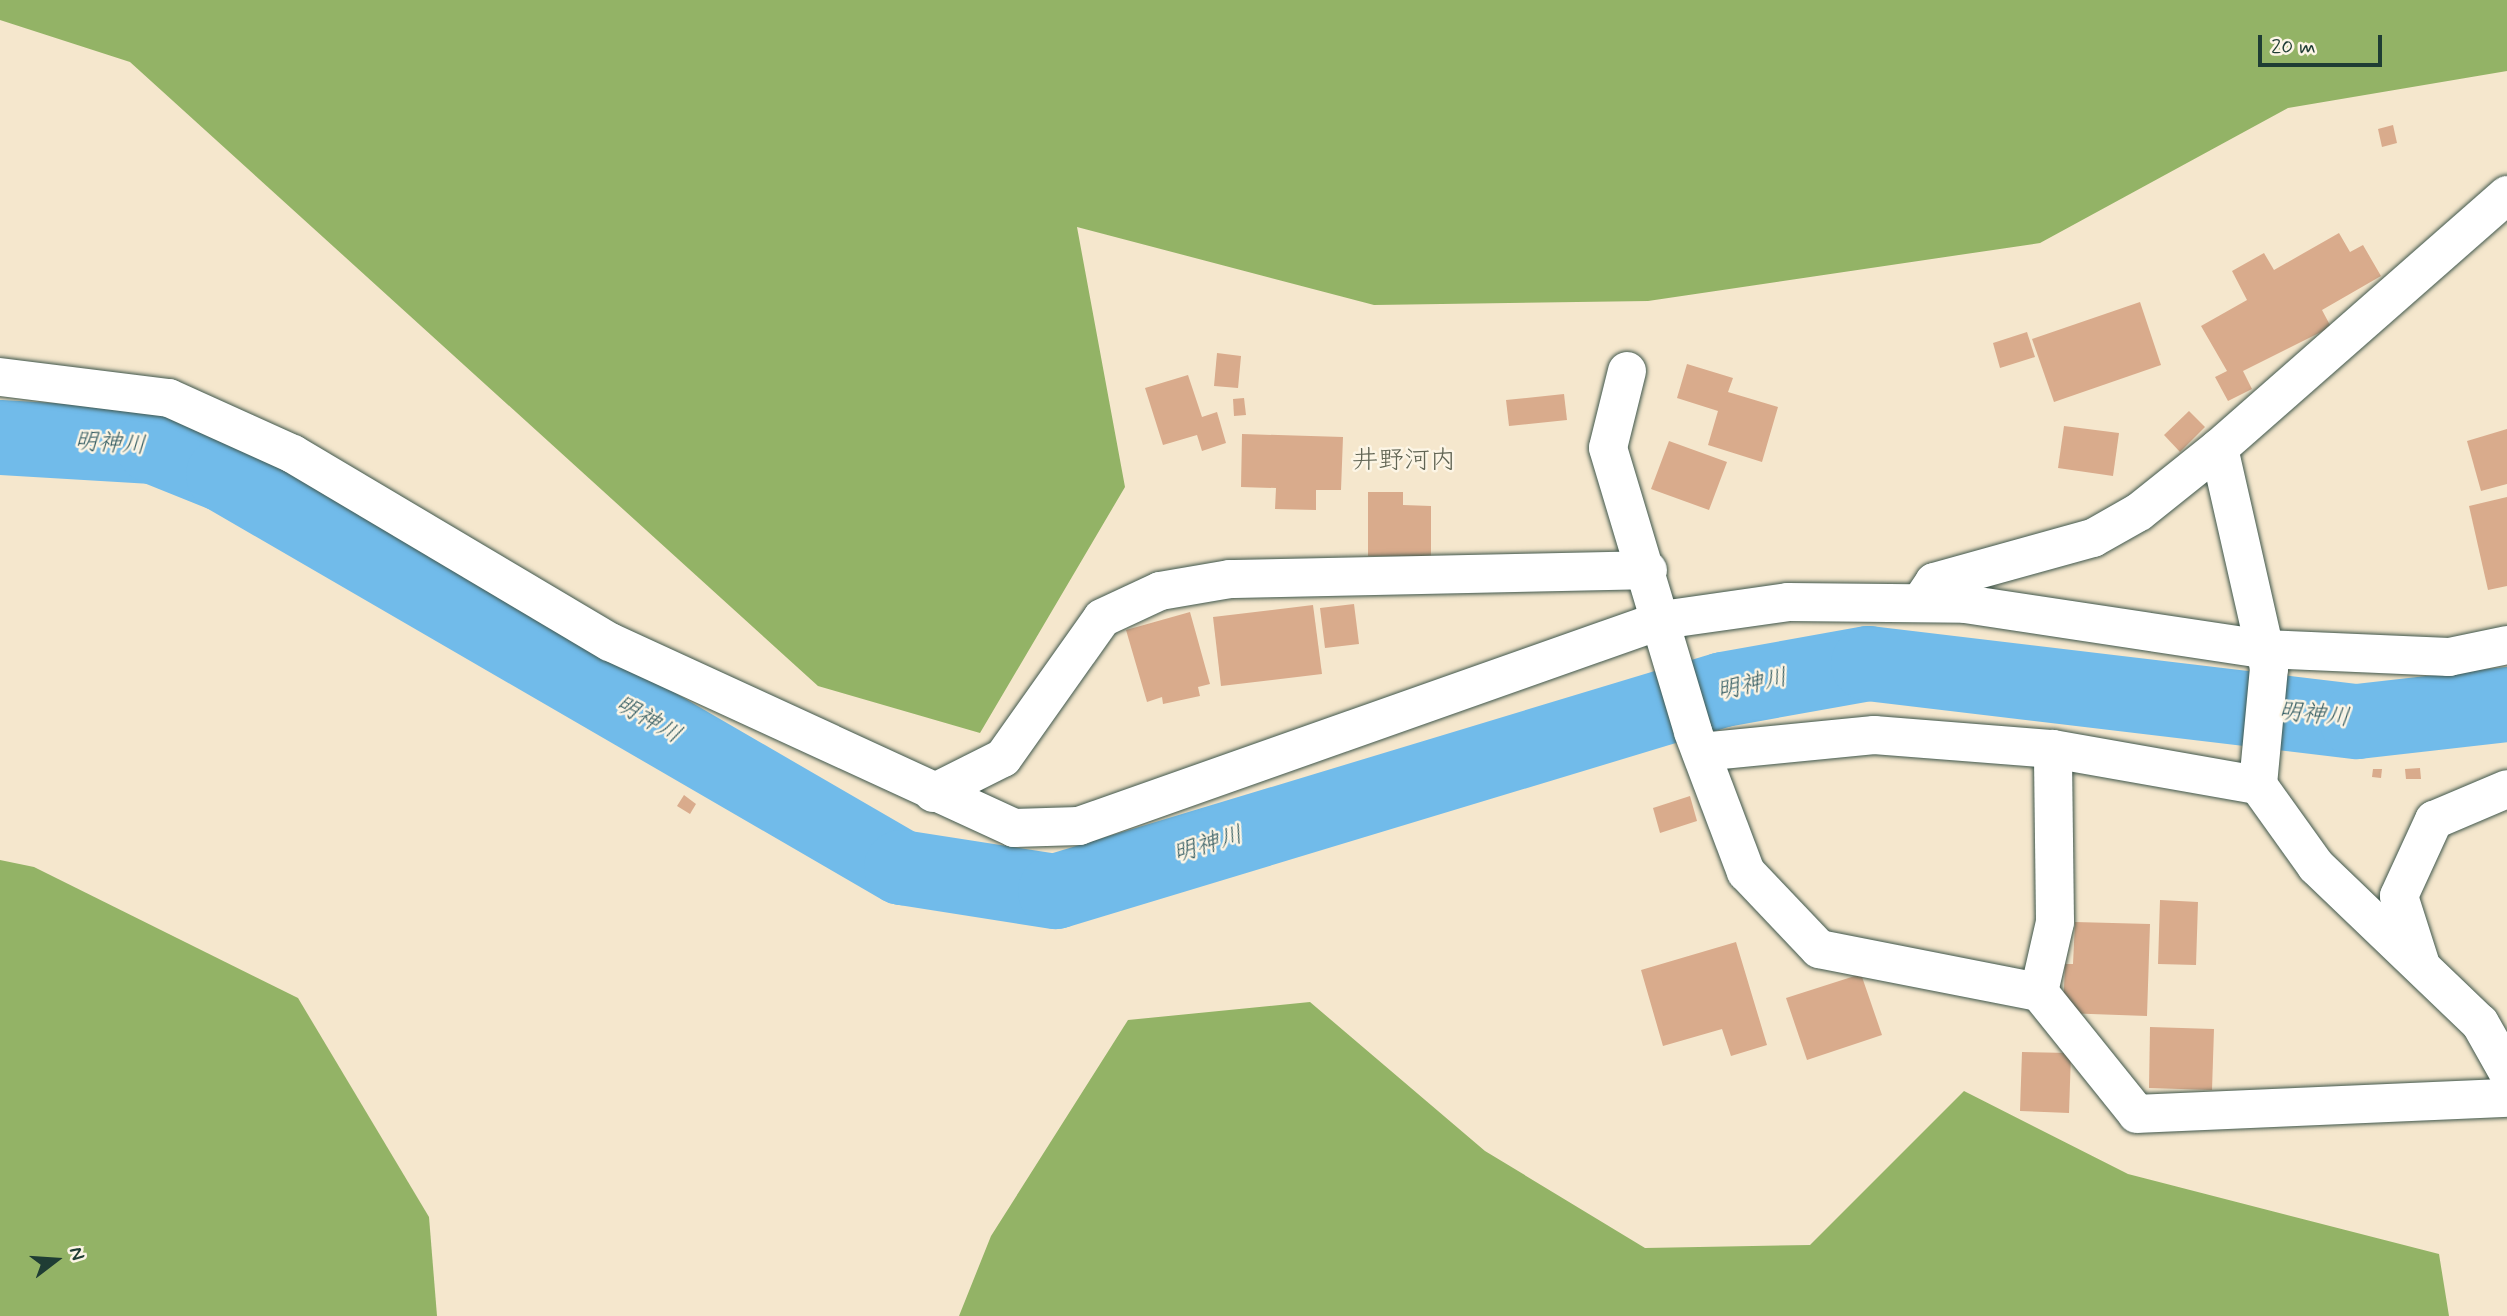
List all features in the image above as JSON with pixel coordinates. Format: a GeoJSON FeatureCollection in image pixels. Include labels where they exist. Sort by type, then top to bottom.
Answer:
{"type":"FeatureCollection","features":[{"type":"Feature","properties":{"kind":"street"},"geometry":{"type":"LineString","coordinates":[[1920,603],[1934,582],[2093,538],[2139,512],[2219,448],[2507,195]]}},
{"type":"Feature","properties":{"kind":"street"},"geometry":{"type":"LineString","coordinates":[[1627,371],[1608,448],[1648,570],[1670,658],[1697,742],[1746,872],[1819,949],[2039,992],[2137,1114],[2507,1098]]}},
{"type":"Feature","properties":{"kind":"street"},"geometry":{"type":"LineString","coordinates":[[0,377],[169,398],[293,454],[610,642],[1014,828],[1079,825],[1662,620],[1788,603],[1965,604],[2267,658],[2449,657],[2507,645]]}},
{"type":"Feature","properties":{"kind":"street"},"geometry":{"type":"LineString","coordinates":[[2219,448],[2267,658],[2258,785],[2316,866],[2480,1023],[2507,1071]]}},
{"type":"Feature","properties":{"kind":"street"},"geometry":{"type":"LineString","coordinates":[[933,793],[1003,758],[1102,618],[1160,591],[1230,579],[1648,570]]}},
{"type":"Feature","properties":{"kind":"street"},"geometry":{"type":"LineString","coordinates":[[1697,742],[1874,735],[2053,749],[2258,785]]}},
{"type":"Feature","properties":{"kind":"street"},"geometry":{"type":"LineString","coordinates":[[2039,992],[2055,922],[2053,749]]}},
{"type":"Feature","properties":{"kind":"street"},"geometry":{"type":"LineString","coordinates":[[2420,963],[2399,896],[2434,820],[2507,789]]}},
{"type":"Feature","properties":{"kind":"green space"},"geometry":{"type":"Polygon","coordinates":[[[0,0],[2507,0],[2507,71],[2288,108],[2040,243],[1648,301],[1374,305],[1077,227],[1125,487],[980,733],[818,686],[130,62],[0,20],[0,0]]]}},
{"type":"Feature","properties":{"kind":"green space"},"geometry":{"type":"Polygon","coordinates":[[[0,860],[34,867],[298,998],[429,1217],[437,1316],[0,1316],[0,860]]]}},
{"type":"Feature","properties":{"kind":"green space"},"geometry":{"type":"Polygon","coordinates":[[[1310,1002],[1485,1151],[1645,1248],[1810,1245],[1964,1091],[2128,1174],[2439,1254],[2449,1316],[959,1316],[991,1236],[1128,1020],[1310,1002]]]}},
{"type":"Feature","properties":{"kind":"building"},"geometry":{"type":"Polygon","coordinates":[[[2393,125],[2397,143],[2382,147],[2378,129],[2393,125]]]}},
{"type":"Feature","properties":{"kind":"building"},"geometry":{"type":"Polygon","coordinates":[[[2339,233],[2350,252],[2363,245],[2381,276],[2322,310],[2331,327],[2243,371],[2252,389],[2228,401],[2215,377],[2227,371],[2201,326],[2247,300],[2232,271],[2264,253],[2274,270],[2339,233]]]}},
{"type":"Feature","properties":{"kind":"building"},"geometry":{"type":"Polygon","coordinates":[[[2140,302],[2161,365],[2054,402],[2032,339],[2140,302]]]}},
{"type":"Feature","properties":{"kind":"building"},"geometry":{"type":"Polygon","coordinates":[[[2027,332],[2035,357],[2000,368],[1993,343],[2027,332]]]}},
{"type":"Feature","properties":{"kind":"building"},"geometry":{"type":"Polygon","coordinates":[[[1217,353],[1241,356],[1238,388],[1214,386],[1217,353]]]}},
{"type":"Feature","properties":{"kind":"building"},"geometry":{"type":"Polygon","coordinates":[[[1687,364],[1733,378],[1728,392],[1778,407],[1762,462],[1708,445],[1718,411],[1677,398],[1687,364]]]}},
{"type":"Feature","properties":{"kind":"building"},"geometry":{"type":"Polygon","coordinates":[[[1188,375],[1202,417],[1217,412],[1226,443],[1202,451],[1197,435],[1163,445],[1145,388],[1188,375]]]}},
{"type":"Feature","properties":{"kind":"building"},"geometry":{"type":"Polygon","coordinates":[[[1564,394],[1567,420],[1509,426],[1506,400],[1564,394]]]}},
{"type":"Feature","properties":{"kind":"building"},"geometry":{"type":"Polygon","coordinates":[[[1244,398],[1246,415],[1234,416],[1233,399],[1244,398]]]}},
{"type":"Feature","properties":{"kind":"building"},"geometry":{"type":"Polygon","coordinates":[[[2189,411],[2205,427],[2180,452],[2164,435],[2189,411]]]}},
{"type":"Feature","properties":{"kind":"building"},"geometry":{"type":"Polygon","coordinates":[[[2064,426],[2119,433],[2113,476],[2058,468],[2064,426]]]}},
{"type":"Feature","properties":{"kind":"building"},"geometry":{"type":"Polygon","coordinates":[[[2507,429],[2507,484],[2481,491],[2467,441],[2507,429]]]}},
{"type":"Feature","properties":{"kind":"building"},"geometry":{"type":"Polygon","coordinates":[[[1242,434],[1343,437],[1341,490],[1316,490],[1316,510],[1275,509],[1276,488],[1241,487],[1242,434]]]}},
{"type":"Feature","properties":{"kind":"building"},"geometry":{"type":"Polygon","coordinates":[[[1669,441],[1727,462],[1709,510],[1651,489],[1669,441]]]}},
{"type":"Feature","properties":{"kind":"building"},"geometry":{"type":"Polygon","coordinates":[[[1368,492],[1403,492],[1403,505],[1431,506],[1431,556],[1368,556],[1368,492]]]}},
{"type":"Feature","properties":{"kind":"building"},"geometry":{"type":"Polygon","coordinates":[[[2507,497],[2507,586],[2488,590],[2469,506],[2507,497]]]}},
{"type":"Feature","properties":{"kind":"building"},"geometry":{"type":"Polygon","coordinates":[[[1354,604],[1359,644],[1325,648],[1320,608],[1354,604]]]}},
{"type":"Feature","properties":{"kind":"building"},"geometry":{"type":"Polygon","coordinates":[[[1313,605],[1322,674],[1221,686],[1213,617],[1313,605]]]}},
{"type":"Feature","properties":{"kind":"building"},"geometry":{"type":"Polygon","coordinates":[[[1190,612],[1210,684],[1198,687],[1200,696],[1163,704],[1162,697],[1147,702],[1126,630],[1190,612]]]}},
{"type":"Feature","properties":{"kind":"building"},"geometry":{"type":"Polygon","coordinates":[[[2420,768],[2421,779],[2406,779],[2405,769],[2420,768]]]}},
{"type":"Feature","properties":{"kind":"building"},"geometry":{"type":"Polygon","coordinates":[[[2373,769],[2382,769],[2381,778],[2372,777],[2373,769]]]}},
{"type":"Feature","properties":{"kind":"building"},"geometry":{"type":"Polygon","coordinates":[[[684,795],[696,804],[690,814],[677,806],[684,795]]]}},
{"type":"Feature","properties":{"kind":"building"},"geometry":{"type":"Polygon","coordinates":[[[1690,796],[1697,821],[1660,833],[1653,808],[1690,796]]]}},
{"type":"Feature","properties":{"kind":"building"},"geometry":{"type":"Polygon","coordinates":[[[2160,900],[2198,902],[2196,965],[2158,964],[2160,900]]]}},
{"type":"Feature","properties":{"kind":"building"},"geometry":{"type":"Polygon","coordinates":[[[2075,922],[2150,924],[2147,1016],[2063,1013],[2065,964],[2073,964],[2075,922]]]}},
{"type":"Feature","properties":{"kind":"building"},"geometry":{"type":"Polygon","coordinates":[[[1736,942],[1767,1045],[1731,1056],[1722,1029],[1663,1046],[1641,970],[1736,942]]]}},
{"type":"Feature","properties":{"kind":"building"},"geometry":{"type":"Polygon","coordinates":[[[1861,974],[1882,1035],[1807,1060],[1786,998],[1861,974]]]}},
{"type":"Feature","properties":{"kind":"building"},"geometry":{"type":"Polygon","coordinates":[[[2150,1027],[2214,1029],[2212,1090],[2149,1088],[2150,1027]]]}},
{"type":"Feature","properties":{"kind":"building"},"geometry":{"type":"Polygon","coordinates":[[[2022,1052],[2071,1053],[2069,1113],[2020,1111],[2022,1052]]]}},
{"type":"Feature","properties":{"kind":"waterway","name":"明神川"},"geometry":{"type":"LineString","coordinates":[[0,437],[153,446],[223,474],[901,867],[1055,891],[1723,689],[1868,663],[2357,721],[2507,704]]}},
{"type":"Feature","properties":{"kind":"district","name":"井野河内"},"geometry":{"type":"Point","coordinates":[1404,462]}}]}
